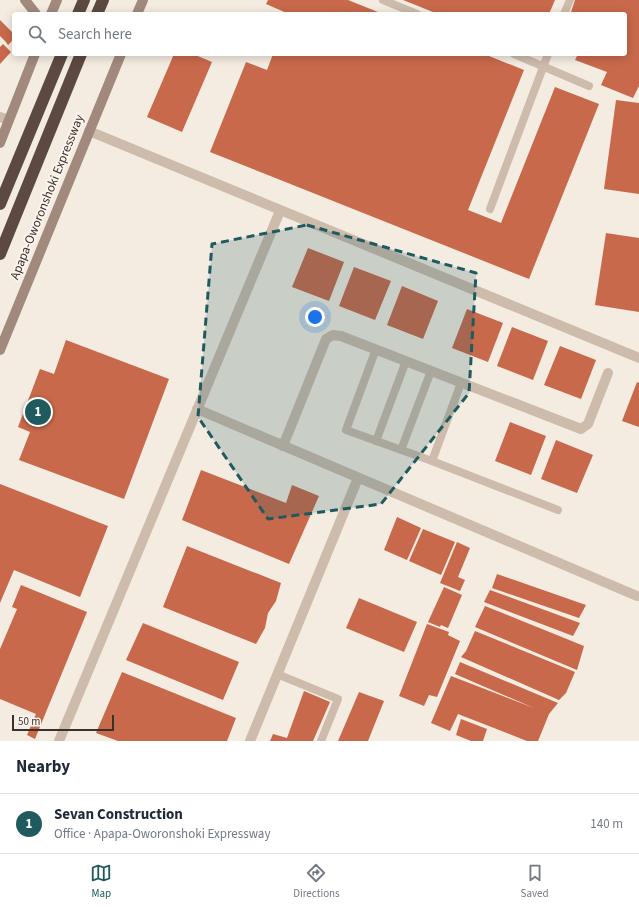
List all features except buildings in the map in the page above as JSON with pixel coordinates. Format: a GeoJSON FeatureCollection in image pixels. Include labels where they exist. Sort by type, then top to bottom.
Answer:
{"type":"FeatureCollection","features":[{"type":"Feature","properties":{"kind":"highway"},"geometry":{"type":"LineString","coordinates":[[79,12],[84,0]]}},
{"type":"Feature","properties":{"kind":"highway"},"geometry":{"type":"LineString","coordinates":[[98,12],[103,0]]}},
{"type":"Feature","properties":{"kind":"highway"},"geometry":{"type":"LineString","coordinates":[[0,204],[61,56]]}},
{"type":"Feature","properties":{"kind":"highway","name":"Apapa-Oworonshoki Expressway"},"geometry":{"type":"LineString","coordinates":[[0,254],[80,56]]}},
{"type":"Feature","properties":{"kind":"main road"},"geometry":{"type":"LineString","coordinates":[[25,0],[34,12]]}},
{"type":"Feature","properties":{"kind":"main road"},"geometry":{"type":"LineString","coordinates":[[52,12],[57,0]]}},
{"type":"Feature","properties":{"kind":"main road"},"geometry":{"type":"LineString","coordinates":[[138,12],[143,0]]}},
{"type":"Feature","properties":{"kind":"main road"},"geometry":{"type":"LineString","coordinates":[[0,143],[5,119],[34,56]]}},
{"type":"Feature","properties":{"kind":"main road","name":"Apapa-Oworonshoki Expressway"},"geometry":{"type":"LineString","coordinates":[[0,350],[120,56]]}},
{"type":"Feature","properties":{"kind":"street"},"geometry":{"type":"LineString","coordinates":[[89,131],[639,358]]}},
{"type":"Feature","properties":{"kind":"street"},"geometry":{"type":"LineString","coordinates":[[59,741],[280,211]]}},
{"type":"Feature","properties":{"kind":"street"},"geometry":{"type":"LineString","coordinates":[[283,446],[326,339],[333,335],[341,336],[376,349],[582,429],[588,424],[608,373]]}},
{"type":"Feature","properties":{"kind":"street"},"geometry":{"type":"LineString","coordinates":[[197,409],[637,596]]}},
{"type":"Feature","properties":{"kind":"street"},"geometry":{"type":"LineString","coordinates":[[250,741],[358,478]]}},
{"type":"Feature","properties":{"kind":"lane"},"geometry":{"type":"LineString","coordinates":[[383,0],[412,12]]}},
{"type":"Feature","properties":{"kind":"lane"},"geometry":{"type":"LineString","coordinates":[[565,12],[570,0]]}},
{"type":"Feature","properties":{"kind":"lane"},"geometry":{"type":"LineString","coordinates":[[519,56],[589,86]]}},
{"type":"Feature","properties":{"kind":"lane"},"geometry":{"type":"LineString","coordinates":[[490,209],[547,56]]}},
{"type":"Feature","properties":{"kind":"lane"},"geometry":{"type":"LineString","coordinates":[[376,349],[346,430],[432,461],[558,510]]}},
{"type":"Feature","properties":{"kind":"lane"},"geometry":{"type":"LineString","coordinates":[[376,441],[406,361]]}},
{"type":"Feature","properties":{"kind":"lane"},"geometry":{"type":"LineString","coordinates":[[401,450],[431,371]]}},
{"type":"Feature","properties":{"kind":"lane"},"geometry":{"type":"LineString","coordinates":[[432,461],[461,382]]}},
{"type":"Feature","properties":{"kind":"lane"},"geometry":{"type":"LineString","coordinates":[[277,674],[338,699],[321,741]]}},
{"type":"Feature","properties":{"kind":"highlighted area"},"geometry":{"type":"Polygon","coordinates":[[[307,225],[476,273],[469,393],[381,504],[268,519],[198,417],[212,244],[307,225]]]}},
{"type":"Feature","properties":{"kind":"place","name":"Sevan Construction"},"geometry":{"type":"Point","coordinates":[38,412]}}]}
